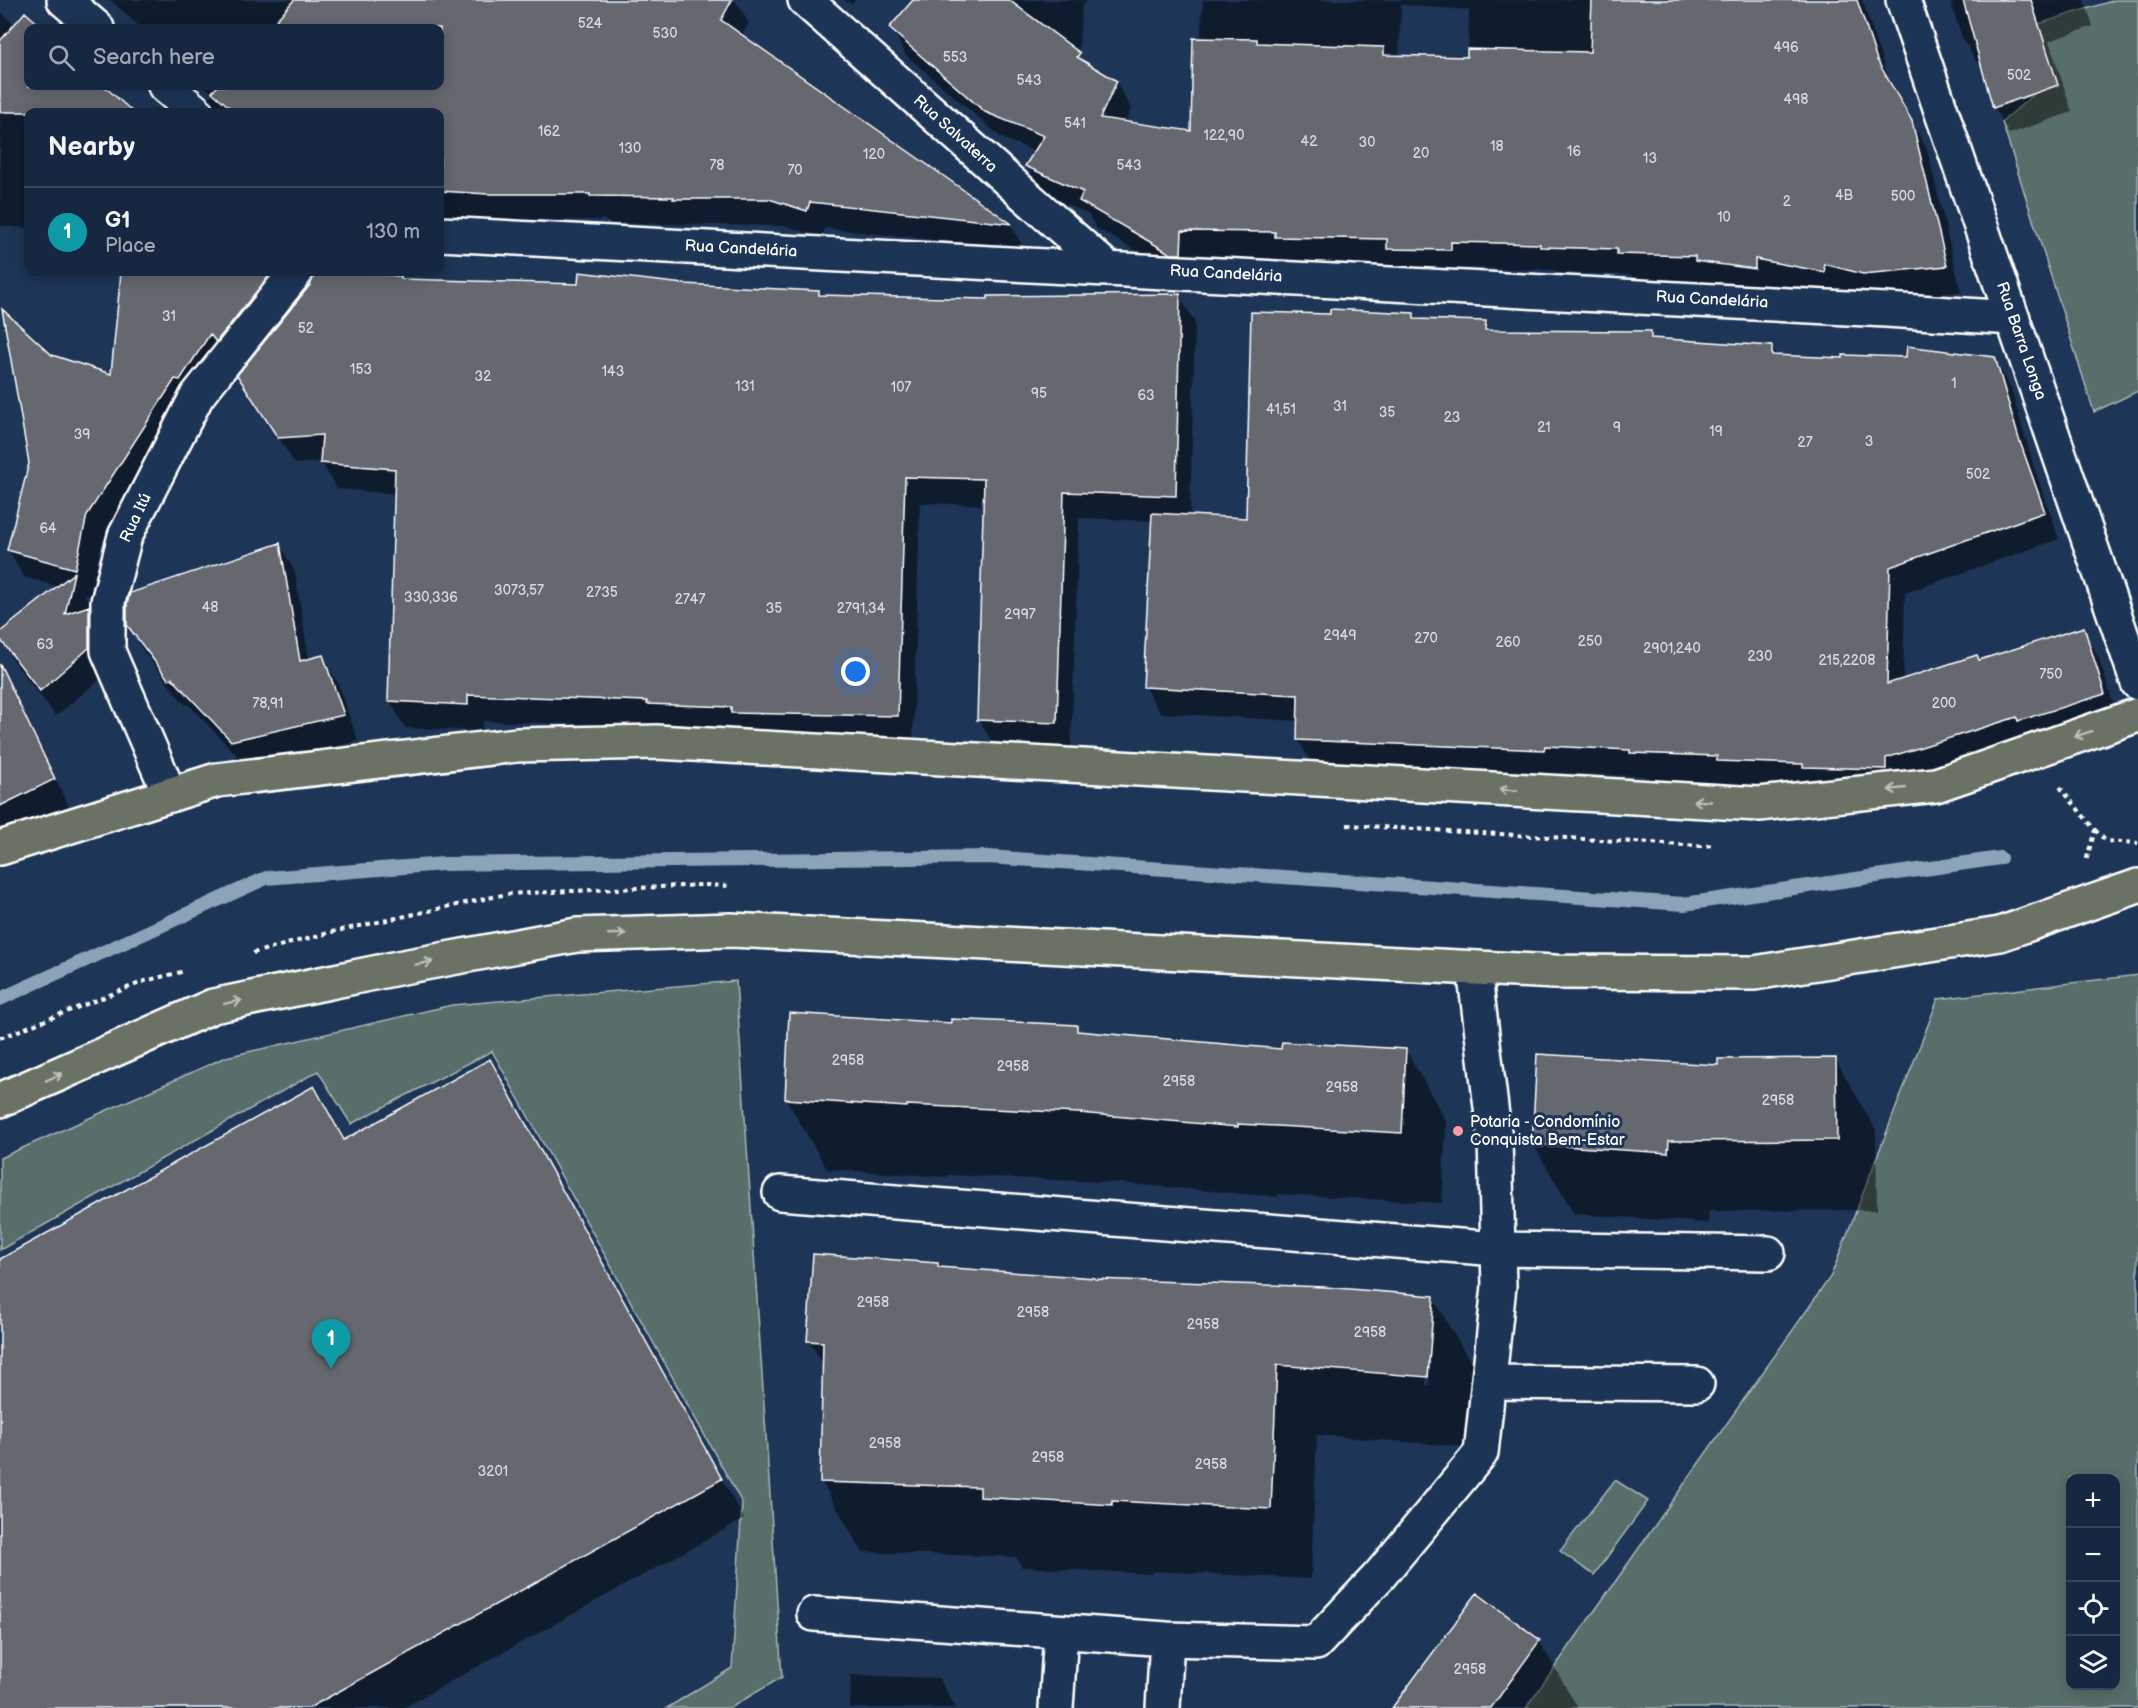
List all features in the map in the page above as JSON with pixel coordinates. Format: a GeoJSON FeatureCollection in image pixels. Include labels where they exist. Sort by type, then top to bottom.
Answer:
{"type":"FeatureCollection","features":[{"type":"Feature","properties":{"kind":"main road"},"geometry":{"type":"LineString","coordinates":[[0,848],[217,780],[517,745],[657,742],[1759,804],[1936,785],[2138,715]]}},
{"type":"Feature","properties":{"kind":"main road"},"geometry":{"type":"LineString","coordinates":[[0,1100],[213,1006],[403,967],[577,935],[731,930],[1555,972],[1754,973],[2000,934],[2138,886]]}},
{"type":"Feature","properties":{"kind":"street"},"geometry":{"type":"LineString","coordinates":[[64,0],[92,24]]}},
{"type":"Feature","properties":{"kind":"street","name":"Rua Salvaterra"},"geometry":{"type":"LineString","coordinates":[[804,0],[1107,268]]}},
{"type":"Feature","properties":{"kind":"street","name":"Rua Barra Longa"},"geometry":{"type":"LineString","coordinates":[[1903,0],[2138,683]]}},
{"type":"Feature","properties":{"kind":"street"},"geometry":{"type":"LineString","coordinates":[[170,90],[191,108]]}},
{"type":"Feature","properties":{"kind":"street","name":"Rua Candelária"},"geometry":{"type":"LineString","coordinates":[[444,234],[1862,308],[2013,318]]}},
{"type":"Feature","properties":{"kind":"street","name":"Rua Itú"},"geometry":{"type":"LineString","coordinates":[[170,795],[108,651],[108,602],[125,536],[197,396],[293,276]]}},
{"type":"Feature","properties":{"kind":"street"},"geometry":{"type":"LineString","coordinates":[[814,1614],[1167,1639],[1316,1643],[1380,1575],[1481,1453],[1498,1286],[1498,1249],[1495,1140],[1474,968]]}},
{"type":"Feature","properties":{"kind":"street"},"geometry":{"type":"LineString","coordinates":[[780,1193],[1498,1249],[1768,1252]]}},
{"type":"Feature","properties":{"kind":"street"},"geometry":{"type":"LineString","coordinates":[[1489,1382],[1696,1384]]}},
{"type":"Feature","properties":{"kind":"street"},"geometry":{"type":"LineString","coordinates":[[1056,1708],[1061,1632]]}},
{"type":"Feature","properties":{"kind":"street"},"geometry":{"type":"LineString","coordinates":[[1163,1708],[1167,1639]]}},
{"type":"Feature","properties":{"kind":"path"},"geometry":{"type":"LineString","coordinates":[[2049,789],[2061,786],[2106,841],[2138,843]]}},
{"type":"Feature","properties":{"kind":"path"},"geometry":{"type":"LineString","coordinates":[[1338,824],[1701,846],[1724,844]]}},
{"type":"Feature","properties":{"kind":"path"},"geometry":{"type":"LineString","coordinates":[[2083,868],[2095,830]]}},
{"type":"Feature","properties":{"kind":"path"},"geometry":{"type":"LineString","coordinates":[[244,955],[332,932],[507,894],[703,885],[738,886]]}},
{"type":"Feature","properties":{"kind":"path"},"geometry":{"type":"LineString","coordinates":[[0,1038],[145,981],[189,970]]}},
{"type":"Feature","properties":{"kind":"green space"},"geometry":{"type":"Polygon","coordinates":[[[2115,0],[2138,0],[2138,391],[2094,412],[2002,122],[2048,82],[2038,24],[2115,0]]]}},
{"type":"Feature","properties":{"kind":"green space"},"geometry":{"type":"Polygon","coordinates":[[[2138,975],[2138,1708],[1526,1708],[1831,1276],[1938,999],[2138,975]]]}},
{"type":"Feature","properties":{"kind":"green space"},"geometry":{"type":"Polygon","coordinates":[[[736,981],[782,1677],[730,1708],[667,1708],[732,1668],[742,1503],[492,1051],[351,1124],[318,1071],[0,1250],[0,1158],[226,1057],[452,1005],[736,981]]]}},
{"type":"Feature","properties":{"kind":"green space"},"geometry":{"type":"Polygon","coordinates":[[[1615,1480],[1648,1501],[1594,1575],[1560,1551],[1615,1480]]]}},
{"type":"Feature","properties":{"kind":"building"},"geometry":{"type":"Polygon","coordinates":[[[294,0],[732,0],[721,20],[1012,224],[810,202],[807,211],[769,199],[673,199],[674,197],[444,191],[444,108],[230,108],[212,92],[214,90],[444,90],[444,24],[273,24],[294,0]]]}},
{"type":"Feature","properties":{"kind":"building"},"geometry":{"type":"Polygon","coordinates":[[[913,0],[1009,0],[1080,53],[1077,57],[1117,81],[1100,118],[1191,131],[1193,38],[1257,39],[1257,43],[1384,47],[1384,55],[1467,57],[1467,49],[1590,52],[1592,0],[1857,0],[1877,60],[1912,121],[1947,266],[1863,274],[1824,264],[1825,272],[1755,259],[1755,269],[1695,261],[1695,256],[1617,254],[1617,249],[1451,242],[1451,250],[1387,249],[1387,239],[1275,237],[1275,232],[1182,231],[1181,254],[1171,254],[1079,201],[1083,192],[1025,166],[1044,136],[985,112],[889,28],[913,0]]]}},
{"type":"Feature","properties":{"kind":"building"},"geometry":{"type":"Polygon","coordinates":[[[1963,0],[2031,0],[2058,85],[1993,108],[1963,0]]]}},
{"type":"Feature","properties":{"kind":"building"},"geometry":{"type":"Polygon","coordinates":[[[25,12],[38,24],[24,24],[24,90],[108,90],[129,108],[24,108],[24,112],[0,112],[0,41],[25,12]]]}},
{"type":"Feature","properties":{"kind":"building"},"geometry":{"type":"Polygon","coordinates":[[[579,272],[684,284],[819,291],[819,295],[988,299],[988,296],[1180,294],[1176,496],[1064,492],[1057,723],[977,720],[984,479],[905,477],[898,716],[731,713],[731,707],[647,704],[647,701],[468,695],[468,705],[388,701],[395,469],[320,463],[322,435],[278,438],[237,375],[311,284],[313,276],[401,276],[401,279],[578,284],[579,272]]]}},
{"type":"Feature","properties":{"kind":"building"},"geometry":{"type":"Polygon","coordinates":[[[121,276],[269,276],[216,342],[210,334],[180,380],[175,379],[87,515],[75,569],[7,550],[29,463],[2,309],[52,355],[111,374],[121,276]]]}},
{"type":"Feature","properties":{"kind":"building"},"geometry":{"type":"Polygon","coordinates":[[[1330,309],[1414,313],[1414,319],[1486,321],[1485,330],[1651,331],[1651,338],[1772,346],[1772,355],[1843,358],[1843,355],[1906,357],[1907,346],[1995,357],[2019,439],[2045,512],[1890,567],[1887,684],[1977,655],[1979,660],[2084,627],[2105,694],[2018,721],[2017,717],[1886,758],[1886,769],[1803,767],[1803,764],[1717,761],[1717,756],[1630,753],[1630,750],[1545,746],[1544,750],[1297,740],[1298,695],[1143,687],[1152,513],[1246,518],[1251,312],[1330,314],[1330,309]]]}},
{"type":"Feature","properties":{"kind":"building"},"geometry":{"type":"Polygon","coordinates":[[[280,543],[300,661],[323,655],[344,715],[231,741],[172,678],[168,679],[127,625],[127,604],[130,593],[280,543]]]}},
{"type":"Feature","properties":{"kind":"building"},"geometry":{"type":"Polygon","coordinates":[[[74,573],[65,614],[89,606],[89,648],[40,691],[0,639],[0,632],[74,573]]]}},
{"type":"Feature","properties":{"kind":"building"},"geometry":{"type":"Polygon","coordinates":[[[0,664],[55,779],[0,806],[0,664]]]}},
{"type":"Feature","properties":{"kind":"building"},"geometry":{"type":"Polygon","coordinates":[[[789,1013],[951,1023],[951,1019],[1077,1025],[1077,1031],[1281,1049],[1282,1042],[1406,1049],[1402,1133],[1238,1124],[1238,1127],[1079,1113],[907,1105],[907,1107],[785,1099],[789,1013]]]}},
{"type":"Feature","properties":{"kind":"building"},"geometry":{"type":"Polygon","coordinates":[[[1537,1054],[1718,1065],[1718,1059],[1836,1058],[1837,1140],[1669,1141],[1668,1153],[1532,1144],[1537,1054]]]}},
{"type":"Feature","properties":{"kind":"building"},"geometry":{"type":"Polygon","coordinates":[[[490,1059],[722,1479],[309,1708],[0,1708],[0,1259],[314,1086],[344,1140],[490,1059]]]}},
{"type":"Feature","properties":{"kind":"building"},"geometry":{"type":"Polygon","coordinates":[[[813,1254],[938,1263],[938,1267],[1095,1279],[1325,1287],[1434,1296],[1428,1377],[1277,1365],[1271,1509],[1112,1501],[1112,1505],[980,1497],[980,1487],[820,1482],[823,1342],[807,1341],[813,1254]]]}},
{"type":"Feature","properties":{"kind":"building"},"geometry":{"type":"Polygon","coordinates":[[[1477,1593],[1540,1640],[1491,1708],[1392,1708],[1477,1593]]]}},
{"type":"Feature","properties":{"kind":"waterway"},"geometry":{"type":"LineString","coordinates":[[0,999],[266,878],[443,864],[987,857],[1684,904],[2000,858]]}},
{"type":"Feature","properties":{"kind":"place","name":"Potaria - Condomínio Conquista Bem-Estar"},"geometry":{"type":"Point","coordinates":[1458,1131]}},
{"type":"Feature","properties":{"kind":"place","name":"G1"},"geometry":{"type":"Point","coordinates":[331,1369]}}]}
